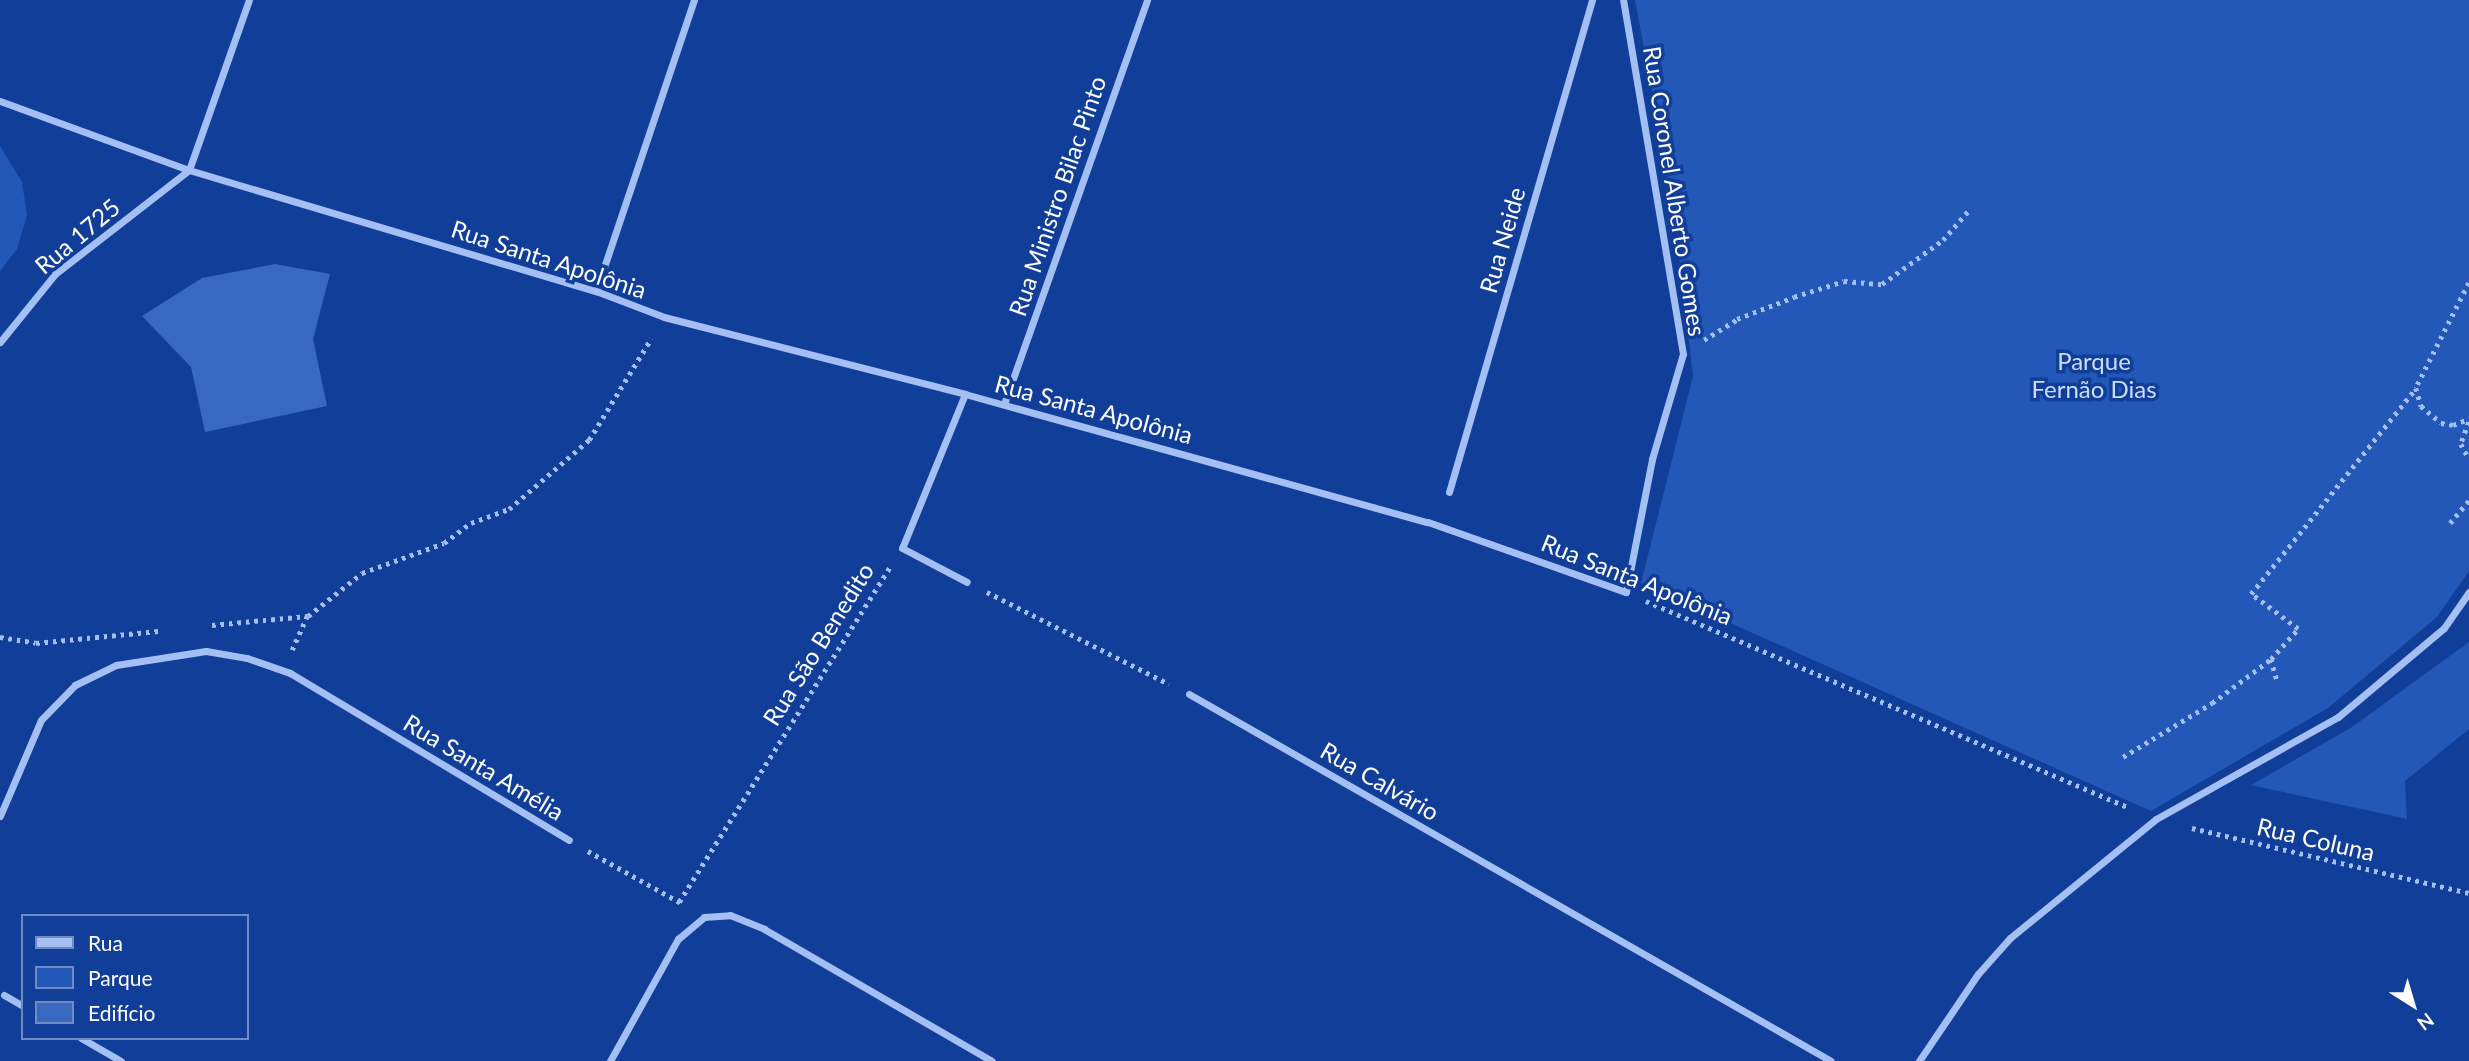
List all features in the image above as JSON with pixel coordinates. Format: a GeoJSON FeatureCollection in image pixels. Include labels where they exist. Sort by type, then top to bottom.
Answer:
{"type":"FeatureCollection","features":[{"type":"Feature","properties":{"kind":"street"},"geometry":{"type":"LineString","coordinates":[[189,170],[249,0]]}},
{"type":"Feature","properties":{"kind":"street"},"geometry":{"type":"LineString","coordinates":[[596,291],[694,0]]}},
{"type":"Feature","properties":{"kind":"street","name":"Rua Ministro Bilac Pinto"},"geometry":{"type":"LineString","coordinates":[[1004,404],[1147,0]]}},
{"type":"Feature","properties":{"kind":"street","name":"Rua Neide"},"geometry":{"type":"LineString","coordinates":[[1448,492],[1592,0]]}},
{"type":"Feature","properties":{"kind":"street","name":"Rua Coronel Alberto Gomes"},"geometry":{"type":"LineString","coordinates":[[1623,0],[1683,354],[1652,459],[1626,592]]}},
{"type":"Feature","properties":{"kind":"street","name":"Rua Santa Apolônia"},"geometry":{"type":"LineString","coordinates":[[0,101],[189,170],[596,291],[664,317],[1004,404],[1429,522],[1626,592]]}},
{"type":"Feature","properties":{"kind":"street","name":"Rua 1725"},"geometry":{"type":"LineString","coordinates":[[0,342],[55,274],[189,170]]}},
{"type":"Feature","properties":{"kind":"street","name":"Rua São Benedito"},"geometry":{"type":"LineString","coordinates":[[902,548],[965,394]]}},
{"type":"Feature","properties":{"kind":"street"},"geometry":{"type":"LineString","coordinates":[[902,548],[967,582]]}},
{"type":"Feature","properties":{"kind":"street"},"geometry":{"type":"LineString","coordinates":[[1919,1061],[1978,974],[2010,938],[2156,819],[2338,717],[2444,628],[2469,592]]}},
{"type":"Feature","properties":{"kind":"street","name":"Rua Santa Amélia"},"geometry":{"type":"LineString","coordinates":[[0,816],[41,720],[75,685],[116,665],[206,651],[247,658],[290,673],[569,840]]}},
{"type":"Feature","properties":{"kind":"street","name":"Rua Calvário"},"geometry":{"type":"LineString","coordinates":[[1189,694],[1831,1061]]}},
{"type":"Feature","properties":{"kind":"street"},"geometry":{"type":"LineString","coordinates":[[610,1061],[678,939],[704,916],[730,915],[764,929],[992,1061]]}},
{"type":"Feature","properties":{"kind":"street"},"geometry":{"type":"LineString","coordinates":[[4,995],[21,1005]]}},
{"type":"Feature","properties":{"kind":"street"},"geometry":{"type":"LineString","coordinates":[[84,1040],[121,1061]]}},
{"type":"Feature","properties":{"kind":"path"},"geometry":{"type":"LineString","coordinates":[[1683,354],[1737,319],[1794,296],[1844,281],[1882,284],[1943,240],[1969,211]]}},
{"type":"Feature","properties":{"kind":"path"},"geometry":{"type":"LineString","coordinates":[[2123,757],[2212,703],[2271,659],[2298,629],[2251,594],[2416,387],[2469,283]]}},
{"type":"Feature","properties":{"kind":"path"},"geometry":{"type":"LineString","coordinates":[[290,673],[293,648],[308,615],[362,573],[444,543],[471,523],[509,509],[589,440],[664,317]]}},
{"type":"Feature","properties":{"kind":"path"},"geometry":{"type":"LineString","coordinates":[[2416,387],[2421,406],[2441,423],[2453,425],[2469,420]]}},
{"type":"Feature","properties":{"kind":"path"},"geometry":{"type":"LineString","coordinates":[[2469,420],[2461,444],[2469,460]]}},
{"type":"Feature","properties":{"kind":"path"},"geometry":{"type":"LineString","coordinates":[[2451,523],[2469,500]]}},
{"type":"Feature","properties":{"kind":"path","name":"Rua São Benedito"},"geometry":{"type":"LineString","coordinates":[[679,902],[902,548]]}},
{"type":"Feature","properties":{"kind":"path"},"geometry":{"type":"LineString","coordinates":[[967,582],[1189,694]]}},
{"type":"Feature","properties":{"kind":"path","name":"Rua Santa Apolônia"},"geometry":{"type":"LineString","coordinates":[[1626,592],[2156,819]]}},
{"type":"Feature","properties":{"kind":"path"},"geometry":{"type":"LineString","coordinates":[[199,626],[308,615]]}},
{"type":"Feature","properties":{"kind":"path"},"geometry":{"type":"LineString","coordinates":[[0,637],[36,643],[172,629]]}},
{"type":"Feature","properties":{"kind":"path"},"geometry":{"type":"LineString","coordinates":[[2271,659],[2278,683]]}},
{"type":"Feature","properties":{"kind":"path","name":"Rua Coluna"},"geometry":{"type":"LineString","coordinates":[[2156,819],[2469,893]]}},
{"type":"Feature","properties":{"kind":"path","name":"Rua Santa Amélia"},"geometry":{"type":"LineString","coordinates":[[569,840],[704,916]]}},
{"type":"Feature","properties":{"kind":"green space","name":"Parque Fernão Dias"},"geometry":{"type":"Polygon","coordinates":[[[1635,0],[2469,0],[2469,571],[2437,617],[2328,708],[2151,811],[1641,583],[1693,376],[1673,206],[1635,0]]]}},
{"type":"Feature","properties":{"kind":"green space"},"geometry":{"type":"Polygon","coordinates":[[[0,146],[22,182],[27,215],[17,249],[0,271],[0,146]]]}},
{"type":"Feature","properties":{"kind":"green space"},"geometry":{"type":"Polygon","coordinates":[[[2469,642],[2469,729],[2405,781],[2407,819],[2251,785],[2352,727],[2469,642]]]}},
{"type":"Feature","properties":{"kind":"building"},"geometry":{"type":"Polygon","coordinates":[[[275,264],[330,274],[313,339],[327,406],[205,432],[191,367],[142,316],[202,278],[275,264]]]}}]}
